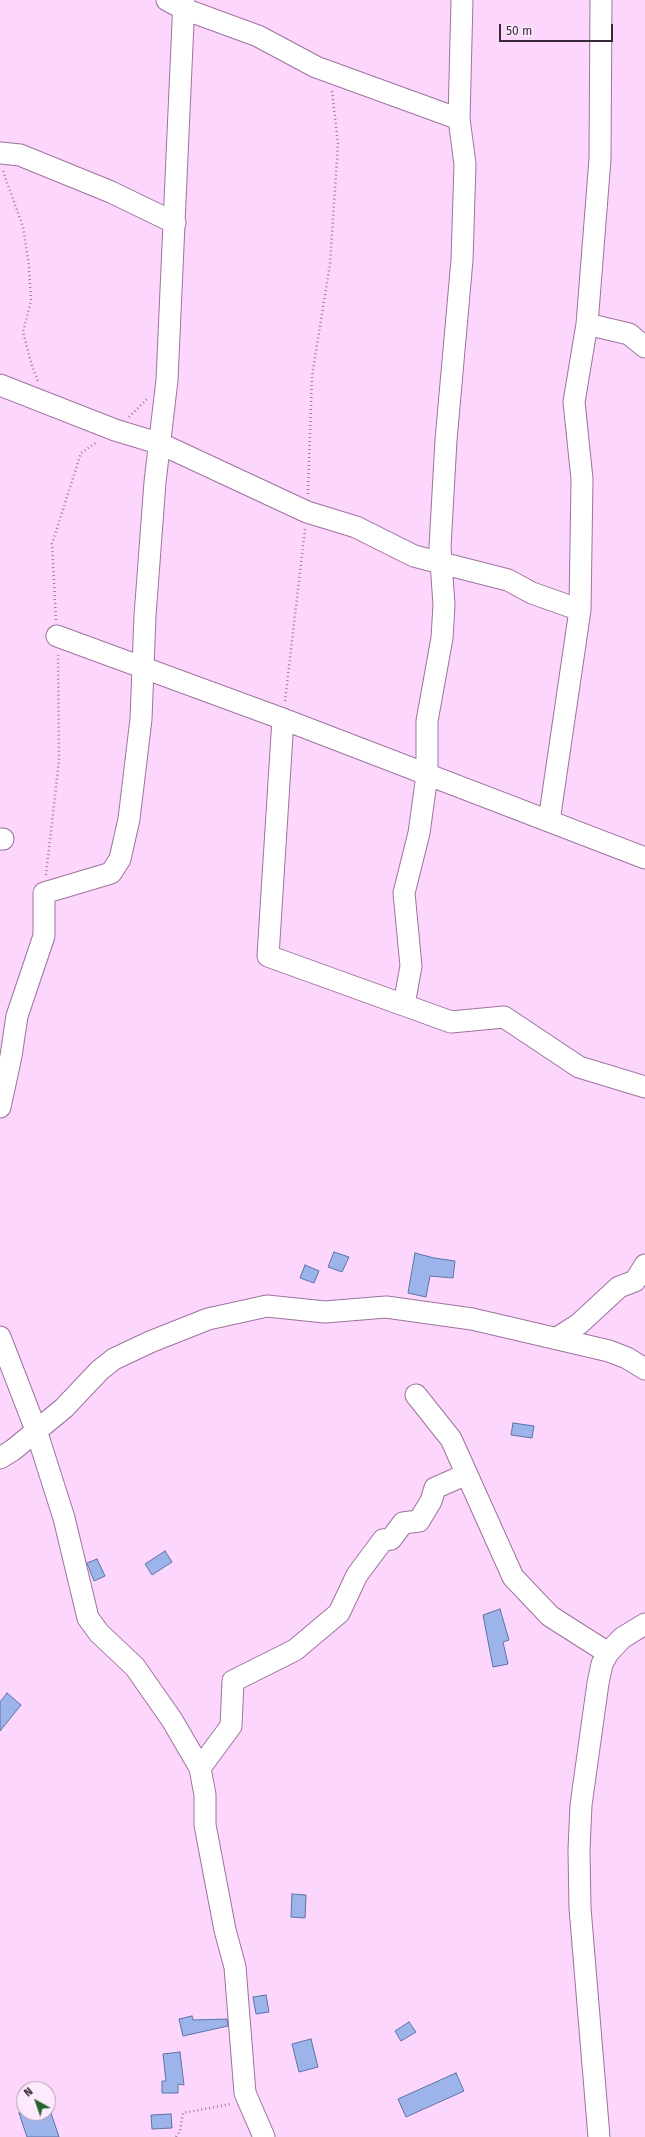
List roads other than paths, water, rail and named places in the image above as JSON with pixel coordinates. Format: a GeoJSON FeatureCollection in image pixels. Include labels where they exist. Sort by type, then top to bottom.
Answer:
{"type":"FeatureCollection","features":[{"type":"Feature","properties":{"kind":"street"},"geometry":{"type":"LineString","coordinates":[[404,1005],[411,966],[404,893],[419,833],[427,774],[427,721],[442,638],[444,605],[440,547],[446,440],[462,260],[464,164],[459,119],[462,0]]}},
{"type":"Feature","properties":{"kind":"street"},"geometry":{"type":"LineString","coordinates":[[549,821],[580,610],[582,479],[574,402],[587,324],[600,159],[601,0]]}},
{"type":"Feature","properties":{"kind":"street"},"geometry":{"type":"LineString","coordinates":[[0,1107],[6,1041],[44,936],[44,893],[111,873],[120,859],[132,800],[142,719],[143,668],[155,482],[161,444],[167,380],[175,223],[178,3],[258,36],[316,67],[459,119]]}},
{"type":"Feature","properties":{"kind":"street"},"geometry":{"type":"LineString","coordinates":[[1,161],[20,155],[111,192],[175,223]]}},
{"type":"Feature","properties":{"kind":"street"},"geometry":{"type":"LineString","coordinates":[[587,324],[629,334],[645,347]]}},
{"type":"Feature","properties":{"kind":"street"},"geometry":{"type":"LineString","coordinates":[[0,385],[115,430],[161,444],[307,512],[356,527],[414,556],[508,580],[532,593],[580,610]]}},
{"type":"Feature","properties":{"kind":"street"},"geometry":{"type":"LineString","coordinates":[[57,636],[283,719],[645,858]]}},
{"type":"Feature","properties":{"kind":"street"},"geometry":{"type":"LineString","coordinates":[[283,719],[268,956],[450,1022],[504,1017],[578,1067],[645,1087]]}},
{"type":"Feature","properties":{"kind":"street"},"geometry":{"type":"LineString","coordinates":[[557,1338],[579,1324],[619,1287],[634,1281],[645,1265]]}},
{"type":"Feature","properties":{"kind":"street"},"geometry":{"type":"LineString","coordinates":[[0,1458],[13,1450],[64,1408],[100,1370],[114,1360],[145,1345],[208,1319],[250,1308],[267,1306],[326,1312],[386,1307],[472,1319],[609,1350],[644,1365]]}},
{"type":"Feature","properties":{"kind":"street"},"geometry":{"type":"LineString","coordinates":[[0,1337],[36,1430],[64,1518],[88,1618],[99,1633],[135,1667],[172,1720],[200,1768],[205,1795],[205,1825],[225,1930],[235,1967],[243,2084],[247,2100],[264,2137]]}},
{"type":"Feature","properties":{"kind":"street"},"geometry":{"type":"LineString","coordinates":[[416,1395],[451,1439],[513,1577],[550,1616],[608,1653]]}},
{"type":"Feature","properties":{"kind":"street"},"geometry":{"type":"LineString","coordinates":[[200,1768],[231,1726],[233,1681],[295,1650],[339,1613],[357,1575],[383,1540],[391,1540],[403,1523],[420,1521],[436,1488],[467,1474]]}},
{"type":"Feature","properties":{"kind":"street"},"geometry":{"type":"LineString","coordinates":[[599,2137],[580,1908],[579,1850],[581,1805],[602,1664],[608,1653],[622,1638],[645,1624]]}}]}
